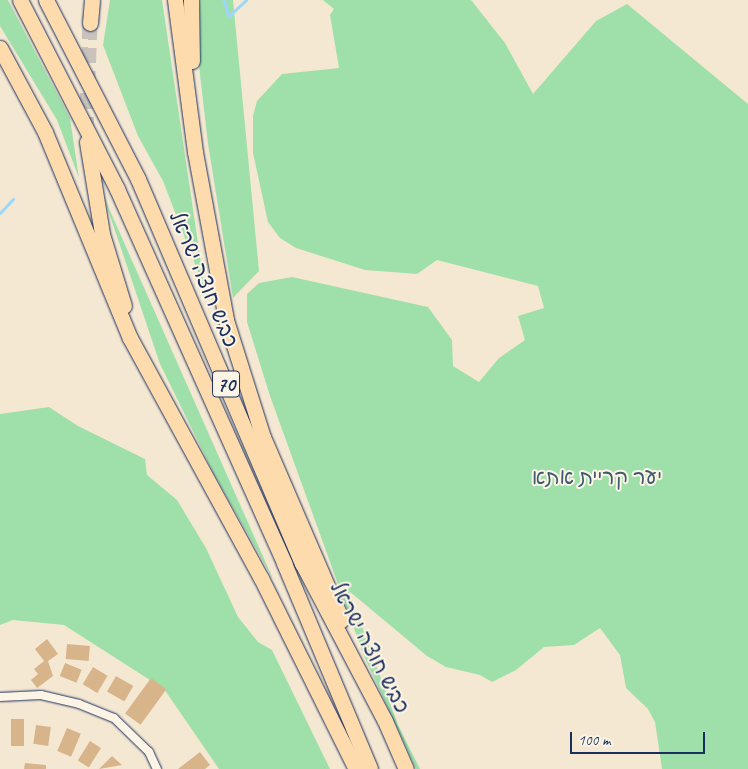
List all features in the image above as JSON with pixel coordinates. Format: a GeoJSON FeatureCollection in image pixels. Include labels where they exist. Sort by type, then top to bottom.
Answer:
{"type":"FeatureCollection","features":[{"type":"Feature","properties":{"kind":"highway","name":"כביש חוצה ישראל"},"geometry":{"type":"LineString","coordinates":[[20,0],[118,189],[284,563],[370,769]]}},
{"type":"Feature","properties":{"kind":"highway","name":"כביש חוצה ישראל"},"geometry":{"type":"LineString","coordinates":[[46,0],[138,179],[302,563],[386,720],[406,769]]}},
{"type":"Feature","properties":{"kind":"highway"},"geometry":{"type":"LineString","coordinates":[[90,23],[92,0]]}},
{"type":"Feature","properties":{"kind":"highway"},"geometry":{"type":"LineString","coordinates":[[175,0],[195,152],[222,301],[248,393],[263,436],[386,720]]}},
{"type":"Feature","properties":{"kind":"highway"},"geometry":{"type":"LineString","coordinates":[[192,0],[195,152]]}},
{"type":"Feature","properties":{"kind":"highway"},"geometry":{"type":"LineString","coordinates":[[0,48],[45,132],[130,338],[176,419]]}},
{"type":"Feature","properties":{"kind":"highway"},"geometry":{"type":"LineString","coordinates":[[87,142],[102,234],[115,279],[146,360],[356,769]]}},
{"type":"Feature","properties":{"kind":"street"},"geometry":{"type":"LineString","coordinates":[[0,697],[41,695],[79,704],[114,718],[149,752],[157,769]]}},
{"type":"Feature","properties":{"kind":"green space"},"geometry":{"type":"Polygon","coordinates":[[[0,0],[8,0],[70,118],[79,178],[57,120],[0,26],[0,0]]]}},
{"type":"Feature","properties":{"kind":"green space"},"geometry":{"type":"Polygon","coordinates":[[[110,0],[162,0],[205,290],[163,181],[138,136],[103,45],[110,0]]]}},
{"type":"Feature","properties":{"kind":"green space"},"geometry":{"type":"Polygon","coordinates":[[[200,0],[233,0],[259,271],[233,298],[208,144],[198,57],[200,0]]]}},
{"type":"Feature","properties":{"kind":"green space","name":"יער קריית אתא"},"geometry":{"type":"Polygon","coordinates":[[[323,0],[471,0],[505,43],[533,94],[596,21],[627,4],[748,104],[748,769],[662,769],[655,722],[648,709],[626,688],[620,655],[600,628],[574,645],[544,647],[516,670],[492,682],[480,675],[446,667],[427,656],[349,591],[398,725],[420,769],[416,769],[364,656],[270,396],[247,322],[247,294],[259,283],[292,277],[428,307],[452,340],[453,366],[479,382],[499,358],[525,340],[518,316],[544,308],[538,286],[437,260],[417,274],[365,270],[296,248],[280,238],[268,222],[253,153],[253,116],[257,101],[282,74],[339,68],[330,15],[334,9],[323,0]]]}},
{"type":"Feature","properties":{"kind":"green space"},"geometry":{"type":"Polygon","coordinates":[[[103,195],[273,579],[213,472],[160,364],[103,195]]]}},
{"type":"Feature","properties":{"kind":"green space"},"geometry":{"type":"Polygon","coordinates":[[[49,407],[78,426],[145,459],[147,475],[177,500],[206,548],[238,617],[258,642],[272,650],[330,769],[219,769],[164,689],[64,625],[13,620],[0,625],[0,414],[49,407]]]}},
{"type":"Feature","properties":{"kind":"building"},"geometry":{"type":"Polygon","coordinates":[[[47,639],[58,654],[48,661],[53,676],[37,688],[31,680],[38,674],[34,669],[44,661],[35,649],[47,639]]]}},
{"type":"Feature","properties":{"kind":"building"},"geometry":{"type":"Polygon","coordinates":[[[67,644],[90,646],[89,661],[66,659],[67,644]]]}},
{"type":"Feature","properties":{"kind":"building"},"geometry":{"type":"Polygon","coordinates":[[[65,663],[82,670],[76,683],[60,676],[65,663]]]}},
{"type":"Feature","properties":{"kind":"building"},"geometry":{"type":"Polygon","coordinates":[[[93,667],[108,676],[97,693],[83,684],[93,667]]]}},
{"type":"Feature","properties":{"kind":"building"},"geometry":{"type":"Polygon","coordinates":[[[116,676],[133,686],[124,702],[107,692],[116,676]]]}},
{"type":"Feature","properties":{"kind":"building"},"geometry":{"type":"Polygon","coordinates":[[[151,678],[166,689],[141,725],[125,714],[151,678]]]}},
{"type":"Feature","properties":{"kind":"building"},"geometry":{"type":"Polygon","coordinates":[[[11,719],[24,719],[24,746],[11,746],[11,719]]]}},
{"type":"Feature","properties":{"kind":"building"},"geometry":{"type":"Polygon","coordinates":[[[36,725],[51,727],[48,746],[33,744],[36,725]]]}},
{"type":"Feature","properties":{"kind":"building"},"geometry":{"type":"Polygon","coordinates":[[[67,728],[81,734],[71,757],[57,751],[67,728]]]}},
{"type":"Feature","properties":{"kind":"building"},"geometry":{"type":"Polygon","coordinates":[[[90,741],[101,748],[89,767],[78,761],[90,741]]]}},
{"type":"Feature","properties":{"kind":"building"},"geometry":{"type":"Polygon","coordinates":[[[200,752],[210,765],[205,769],[178,769],[200,752]]]}},
{"type":"Feature","properties":{"kind":"building"},"geometry":{"type":"Polygon","coordinates":[[[112,756],[122,765],[99,769],[112,756]]]}},
{"type":"Feature","properties":{"kind":"building"},"geometry":{"type":"Polygon","coordinates":[[[25,763],[46,765],[46,769],[24,769],[25,763]]]}},
{"type":"Feature","properties":{"kind":"waterway"},"geometry":{"type":"LineString","coordinates":[[224,0],[229,16],[246,0]]}},
{"type":"Feature","properties":{"kind":"waterway"},"geometry":{"type":"LineString","coordinates":[[0,213],[13,199]]}},
{"type":"Feature","properties":{"kind":"tunnel"},"geometry":{"type":"LineString","coordinates":[[86,131],[90,23]]}}]}
